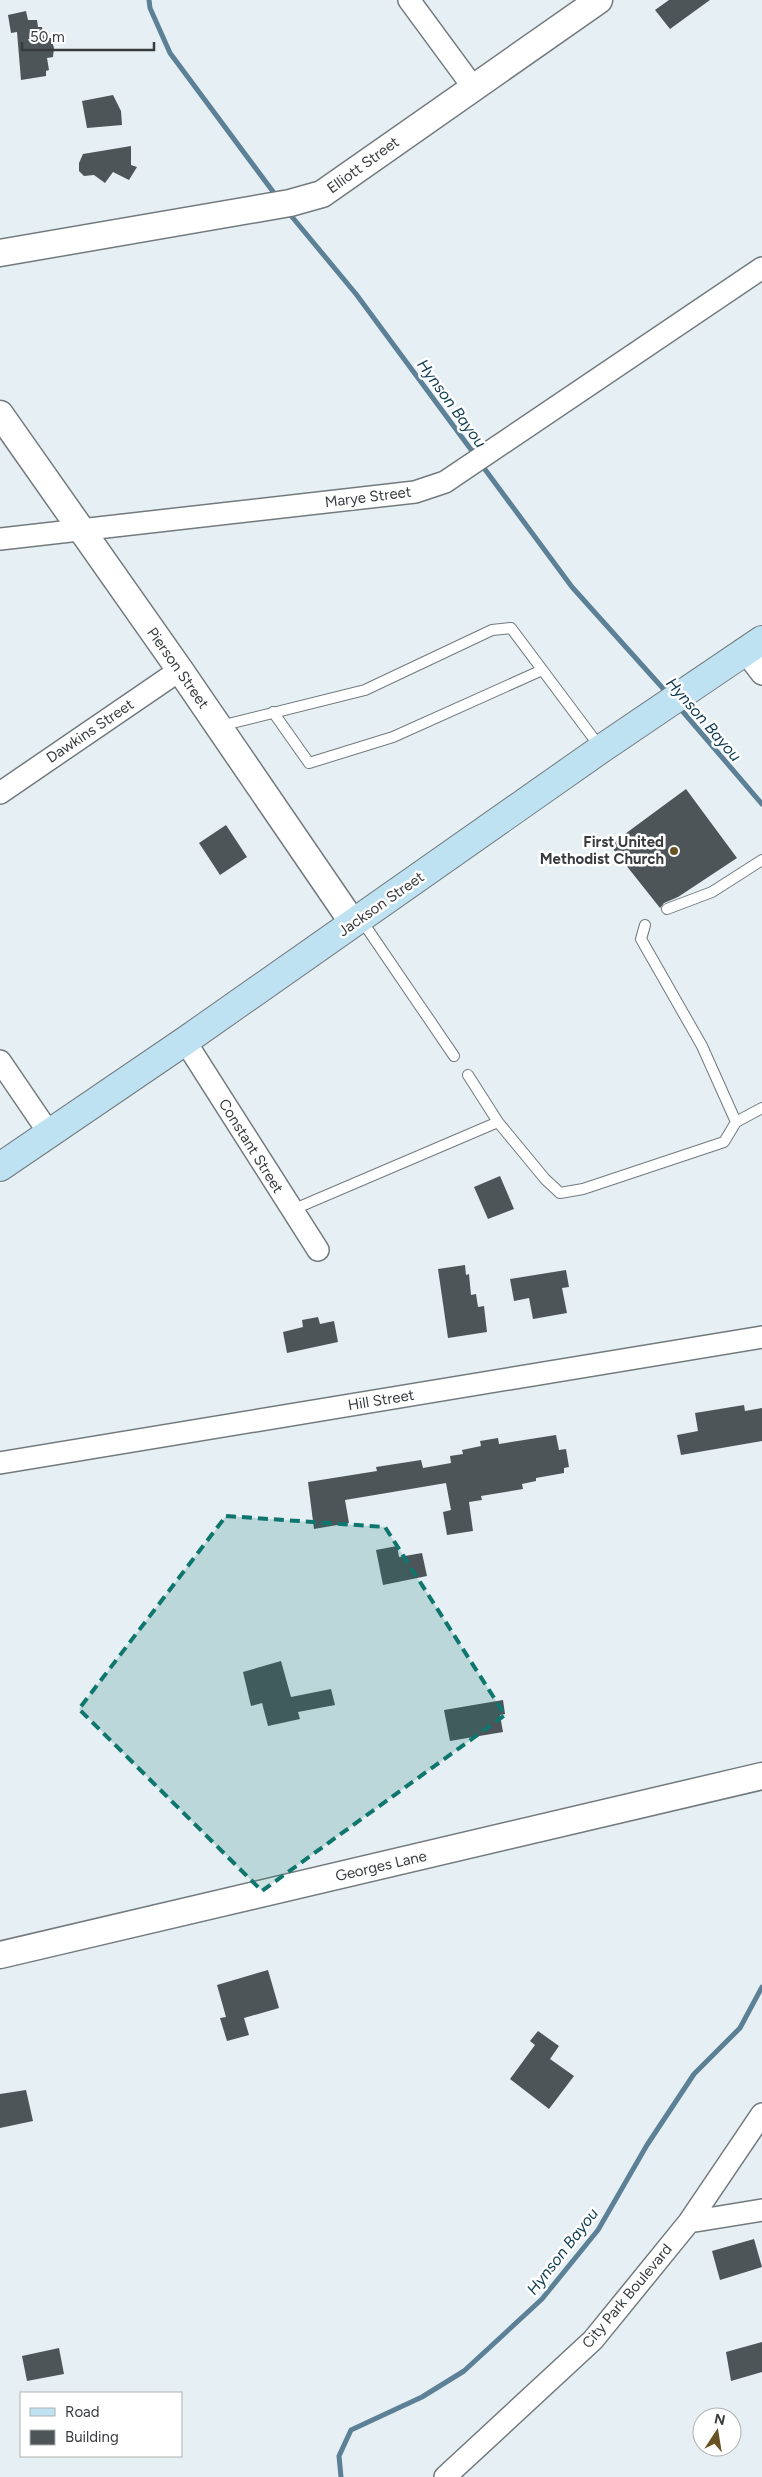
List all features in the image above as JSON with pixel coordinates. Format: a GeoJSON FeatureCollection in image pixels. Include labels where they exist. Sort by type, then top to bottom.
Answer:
{"type":"FeatureCollection","features":[{"type":"Feature","properties":{"kind":"main road","name":"Jackson Street"},"geometry":{"type":"LineString","coordinates":[[0,1167],[185,1042],[601,749],[753,646]]}},
{"type":"Feature","properties":{"kind":"street"},"geometry":{"type":"LineString","coordinates":[[409,0],[473,87]]}},
{"type":"Feature","properties":{"kind":"street","name":"Elliott Street"},"geometry":{"type":"LineString","coordinates":[[0,253],[290,203],[322,194],[598,0]]}},
{"type":"Feature","properties":{"kind":"street","name":"Marye Street"},"geometry":{"type":"LineString","coordinates":[[0,539],[416,492],[445,482],[762,268]]}},
{"type":"Feature","properties":{"kind":"street","name":"Pierson Street"},"geometry":{"type":"LineString","coordinates":[[0,414],[79,530],[356,921]]}},
{"type":"Feature","properties":{"kind":"street"},"geometry":{"type":"LineString","coordinates":[[753,646],[762,674]]}},
{"type":"Feature","properties":{"kind":"street","name":"Dawkins Street"},"geometry":{"type":"LineString","coordinates":[[0,793],[180,670]]}},
{"type":"Feature","properties":{"kind":"street","name":"Constant Street"},"geometry":{"type":"LineString","coordinates":[[185,1042],[318,1250]]}},
{"type":"Feature","properties":{"kind":"street"},"geometry":{"type":"LineString","coordinates":[[0,1060],[49,1133]]}},
{"type":"Feature","properties":{"kind":"street","name":"Hill Street"},"geometry":{"type":"LineString","coordinates":[[0,1464],[762,1337]]}},
{"type":"Feature","properties":{"kind":"street","name":"Georges Lane"},"geometry":{"type":"LineString","coordinates":[[0,1955],[762,1776]]}},
{"type":"Feature","properties":{"kind":"street","name":"City Park Boulevard"},"geometry":{"type":"LineString","coordinates":[[445,2477],[593,2340],[689,2222],[762,2114]]}},
{"type":"Feature","properties":{"kind":"street"},"geometry":{"type":"LineString","coordinates":[[689,2222],[762,2210]]}},
{"type":"Feature","properties":{"kind":"lane"},"geometry":{"type":"LineString","coordinates":[[219,727],[365,690],[492,630],[511,628],[540,671],[601,749]]}},
{"type":"Feature","properties":{"kind":"lane"},"geometry":{"type":"LineString","coordinates":[[273,712],[309,763],[393,737],[540,671]]}},
{"type":"Feature","properties":{"kind":"lane"},"geometry":{"type":"LineString","coordinates":[[667,909],[712,892],[762,860]]}},
{"type":"Feature","properties":{"kind":"lane"},"geometry":{"type":"LineString","coordinates":[[356,921],[454,1056]]}},
{"type":"Feature","properties":{"kind":"lane"},"geometry":{"type":"LineString","coordinates":[[644,924],[641,940],[702,1046],[736,1122]]}},
{"type":"Feature","properties":{"kind":"lane"},"geometry":{"type":"LineString","coordinates":[[468,1075],[498,1122],[544,1179],[560,1193],[583,1189],[724,1142],[736,1122],[762,1108]]}},
{"type":"Feature","properties":{"kind":"lane"},"geometry":{"type":"LineString","coordinates":[[292,1210],[498,1122]]}},
{"type":"Feature","properties":{"kind":"highlighted area"},"geometry":{"type":"Polygon","coordinates":[[[226,1516],[385,1527],[505,1715],[262,1891],[79,1709],[226,1516]]]}},
{"type":"Feature","properties":{"kind":"building"},"geometry":{"type":"Polygon","coordinates":[[[669,0],[710,0],[670,29],[655,10],[669,0]]]}},
{"type":"Feature","properties":{"kind":"building"},"geometry":{"type":"Polygon","coordinates":[[[26,11],[28,20],[37,20],[38,27],[42,27],[44,38],[51,38],[54,48],[53,57],[47,58],[49,70],[46,71],[46,76],[21,80],[17,32],[11,33],[8,15],[26,11]]]}},
{"type":"Feature","properties":{"kind":"building"},"geometry":{"type":"Polygon","coordinates":[[[113,95],[121,111],[122,125],[87,128],[82,101],[113,95]]]}},
{"type":"Feature","properties":{"kind":"building"},"geometry":{"type":"Polygon","coordinates":[[[131,146],[131,165],[137,167],[129,180],[113,172],[105,183],[94,175],[84,176],[79,171],[79,163],[83,154],[131,146]]]}},
{"type":"Feature","properties":{"kind":"building","name":"First United Methodist Church"},"geometry":{"type":"Polygon","coordinates":[[[686,789],[737,858],[678,897],[664,903],[660,908],[610,845],[686,789]]]}},
{"type":"Feature","properties":{"kind":"building"},"geometry":{"type":"Polygon","coordinates":[[[226,825],[247,857],[220,875],[199,843],[226,825]]]}},
{"type":"Feature","properties":{"kind":"building"},"geometry":{"type":"Polygon","coordinates":[[[500,1176],[514,1209],[488,1219],[474,1187],[500,1176]]]}},
{"type":"Feature","properties":{"kind":"building"},"geometry":{"type":"Polygon","coordinates":[[[465,1265],[466,1275],[469,1274],[471,1295],[476,1294],[478,1307],[484,1306],[487,1332],[448,1338],[438,1269],[465,1265]]]}},
{"type":"Feature","properties":{"kind":"building"},"geometry":{"type":"Polygon","coordinates":[[[566,1270],[569,1287],[562,1288],[567,1313],[533,1319],[529,1298],[514,1301],[510,1279],[566,1270]]]}},
{"type":"Feature","properties":{"kind":"building"},"geometry":{"type":"Polygon","coordinates":[[[318,1317],[320,1324],[334,1321],[338,1342],[287,1353],[283,1332],[303,1327],[302,1320],[318,1317]]]}},
{"type":"Feature","properties":{"kind":"building"},"geometry":{"type":"Polygon","coordinates":[[[744,1405],[745,1411],[762,1408],[762,1441],[681,1455],[677,1435],[698,1431],[695,1413],[744,1405]]]}},
{"type":"Feature","properties":{"kind":"building"},"geometry":{"type":"Polygon","coordinates":[[[556,1435],[559,1450],[566,1449],[569,1467],[564,1468],[564,1473],[536,1478],[536,1481],[522,1484],[523,1489],[481,1496],[482,1500],[469,1502],[473,1531],[447,1535],[443,1512],[451,1510],[446,1483],[345,1500],[349,1523],[314,1529],[308,1482],[377,1471],[376,1467],[421,1460],[423,1468],[451,1463],[450,1456],[463,1454],[462,1450],[481,1446],[480,1441],[498,1438],[499,1444],[556,1435]]]}},
{"type":"Feature","properties":{"kind":"building"},"geometry":{"type":"Polygon","coordinates":[[[397,1546],[399,1557],[422,1553],[427,1576],[383,1585],[376,1550],[397,1546]]]}},
{"type":"Feature","properties":{"kind":"building"},"geometry":{"type":"Polygon","coordinates":[[[281,1661],[291,1697],[331,1689],[335,1705],[298,1712],[300,1719],[268,1726],[262,1703],[251,1706],[243,1672],[281,1661]]]}},
{"type":"Feature","properties":{"kind":"building"},"geometry":{"type":"Polygon","coordinates":[[[503,1700],[505,1714],[500,1715],[503,1732],[450,1741],[444,1710],[503,1700]]]}},
{"type":"Feature","properties":{"kind":"building"},"geometry":{"type":"Polygon","coordinates":[[[268,1970],[279,2008],[244,2018],[249,2035],[227,2041],[220,2018],[226,2017],[217,1985],[268,1970]]]}},
{"type":"Feature","properties":{"kind":"building"},"geometry":{"type":"Polygon","coordinates":[[[538,2031],[559,2046],[550,2059],[574,2076],[549,2109],[510,2079],[535,2045],[530,2041],[538,2031]]]}},
{"type":"Feature","properties":{"kind":"building"},"geometry":{"type":"Polygon","coordinates":[[[26,2090],[33,2121],[0,2128],[0,2094],[26,2090]]]}},
{"type":"Feature","properties":{"kind":"building"},"geometry":{"type":"Polygon","coordinates":[[[754,2239],[762,2267],[720,2280],[712,2251],[754,2239]]]}},
{"type":"Feature","properties":{"kind":"building"},"geometry":{"type":"Polygon","coordinates":[[[762,2342],[762,2372],[731,2381],[726,2352],[762,2342]]]}},
{"type":"Feature","properties":{"kind":"building"},"geometry":{"type":"Polygon","coordinates":[[[59,2348],[64,2374],[27,2381],[22,2356],[59,2348]]]}},
{"type":"Feature","properties":{"kind":"waterway","name":"Hynson Bayou"},"geometry":{"type":"LineString","coordinates":[[149,0],[150,8],[170,53],[277,197]]}},
{"type":"Feature","properties":{"kind":"waterway","name":"Hynson Bayou"},"geometry":{"type":"LineString","coordinates":[[288,212],[356,294],[475,455]]}},
{"type":"Feature","properties":{"kind":"waterway","name":"Hynson Bayou"},"geometry":{"type":"LineString","coordinates":[[481,464],[572,587],[668,694]]}},
{"type":"Feature","properties":{"kind":"waterway","name":"Hynson Bayou"},"geometry":{"type":"LineString","coordinates":[[678,706],[762,804]]}},
{"type":"Feature","properties":{"kind":"waterway","name":"Hynson Bayou"},"geometry":{"type":"LineString","coordinates":[[341,2477],[339,2456],[351,2430],[422,2397],[464,2371],[542,2299],[598,2230],[647,2145],[694,2074],[740,2028],[762,1987]]}},
{"type":"Feature","properties":{"kind":"place","name":"First United Methodist Church"},"geometry":{"type":"Point","coordinates":[674,851]}}]}
